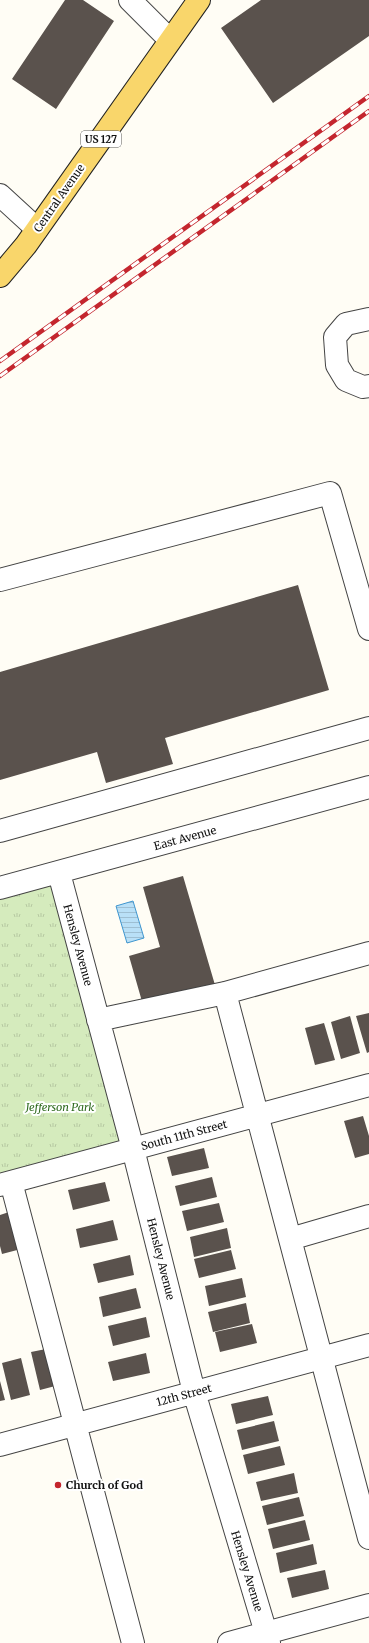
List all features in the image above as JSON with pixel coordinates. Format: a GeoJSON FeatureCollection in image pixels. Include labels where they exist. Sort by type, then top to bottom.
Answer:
{"type":"FeatureCollection","features":[{"type":"Feature","properties":{"kind":"main road","name":"Central Avenue"},"geometry":{"type":"LineString","coordinates":[[0,276],[37,229],[199,0]]}},
{"type":"Feature","properties":{"kind":"street"},"geometry":{"type":"LineString","coordinates":[[130,0],[170,40]]}},
{"type":"Feature","properties":{"kind":"street"},"geometry":{"type":"LineString","coordinates":[[0,196],[37,229]]}},
{"type":"Feature","properties":{"kind":"street"},"geometry":{"type":"LineString","coordinates":[[369,319],[346,324],[336,336],[338,365],[346,380],[363,387],[369,386]]}},
{"type":"Feature","properties":{"kind":"street"},"geometry":{"type":"LineString","coordinates":[[0,580],[330,493],[369,629]]}},
{"type":"Feature","properties":{"kind":"street"},"geometry":{"type":"LineString","coordinates":[[0,831],[369,728]]}},
{"type":"Feature","properties":{"kind":"street","name":"East Avenue"},"geometry":{"type":"LineString","coordinates":[[0,888],[369,787]]}},
{"type":"Feature","properties":{"kind":"street","name":"Hensley Avenue"},"geometry":{"type":"LineString","coordinates":[[59,873],[133,1149],[194,1392],[267,1638]]}},
{"type":"Feature","properties":{"kind":"street"},"geometry":{"type":"LineString","coordinates":[[98,1020],[226,993],[369,953]]}},
{"type":"Feature","properties":{"kind":"street"},"geometry":{"type":"LineString","coordinates":[[226,993],[320,1358],[369,1538]]}},
{"type":"Feature","properties":{"kind":"street","name":"South 11th Street"},"geometry":{"type":"LineString","coordinates":[[6,1184],[369,1085]]}},
{"type":"Feature","properties":{"kind":"street"},"geometry":{"type":"LineString","coordinates":[[6,1184],[75,1425],[133,1643]]}},
{"type":"Feature","properties":{"kind":"street"},"geometry":{"type":"LineString","coordinates":[[290,1239],[369,1216]]}},
{"type":"Feature","properties":{"kind":"street","name":"12th Street"},"geometry":{"type":"LineString","coordinates":[[0,1445],[369,1345]]}},
{"type":"Feature","properties":{"kind":"street"},"geometry":{"type":"LineString","coordinates":[[229,1643],[267,1638],[369,1605]]}},
{"type":"Feature","properties":{"kind":"green space","name":"Jefferson Park"},"geometry":{"type":"Polygon","coordinates":[[[59,873],[133,1149],[3,1184],[0,1172],[0,888],[59,873]]]}},
{"type":"Feature","properties":{"kind":"water"},"geometry":{"type":"Polygon","coordinates":[[[133,901],[144,938],[127,943],[116,906],[133,901]]]}},
{"type":"Feature","properties":{"kind":"building"},"geometry":{"type":"Polygon","coordinates":[[[65,0],[83,0],[114,21],[56,109],[12,79],[65,0]]]}},
{"type":"Feature","properties":{"kind":"building"},"geometry":{"type":"Polygon","coordinates":[[[261,0],[369,0],[369,36],[273,103],[221,28],[261,0]]]}},
{"type":"Feature","properties":{"kind":"building"},"geometry":{"type":"Polygon","coordinates":[[[298,585],[329,690],[165,738],[173,764],[106,783],[97,752],[0,780],[0,672],[298,585]]]}},
{"type":"Feature","properties":{"kind":"building"},"geometry":{"type":"Polygon","coordinates":[[[183,876],[215,985],[143,1005],[129,956],[160,947],[143,887],[183,876]]]}},
{"type":"Feature","properties":{"kind":"building"},"geometry":{"type":"Polygon","coordinates":[[[369,1013],[369,1052],[367,1053],[356,1016],[369,1013]]]}},
{"type":"Feature","properties":{"kind":"building"},"geometry":{"type":"Polygon","coordinates":[[[350,1016],[360,1053],[341,1059],[331,1022],[350,1016]]]}},
{"type":"Feature","properties":{"kind":"building"},"geometry":{"type":"Polygon","coordinates":[[[324,1023],[335,1060],[315,1065],[305,1028],[324,1023]]]}},
{"type":"Feature","properties":{"kind":"building"},"geometry":{"type":"Polygon","coordinates":[[[363,1116],[369,1136],[369,1154],[355,1158],[344,1121],[363,1116]]]}},
{"type":"Feature","properties":{"kind":"building"},"geometry":{"type":"Polygon","coordinates":[[[204,1148],[209,1168],[172,1176],[167,1157],[204,1148]]]}},
{"type":"Feature","properties":{"kind":"building"},"geometry":{"type":"Polygon","coordinates":[[[212,1177],[217,1197],[180,1206],[175,1186],[212,1177]]]}},
{"type":"Feature","properties":{"kind":"building"},"geometry":{"type":"Polygon","coordinates":[[[105,1182],[110,1201],[73,1210],[68,1190],[105,1182]]]}},
{"type":"Feature","properties":{"kind":"building"},"geometry":{"type":"Polygon","coordinates":[[[219,1203],[224,1222],[187,1231],[182,1211],[219,1203]]]}},
{"type":"Feature","properties":{"kind":"building"},"geometry":{"type":"Polygon","coordinates":[[[12,1211],[21,1249],[2,1254],[0,1246],[0,1215],[12,1211]]]}},
{"type":"Feature","properties":{"kind":"building"},"geometry":{"type":"Polygon","coordinates":[[[113,1220],[118,1240],[80,1248],[76,1229],[113,1220]]]}},
{"type":"Feature","properties":{"kind":"building"},"geometry":{"type":"Polygon","coordinates":[[[227,1228],[231,1248],[194,1257],[190,1237],[227,1228]]]}},
{"type":"Feature","properties":{"kind":"building"},"geometry":{"type":"Polygon","coordinates":[[[231,1250],[236,1269],[199,1278],[194,1259],[231,1250]]]}},
{"type":"Feature","properties":{"kind":"building"},"geometry":{"type":"Polygon","coordinates":[[[130,1255],[134,1275],[98,1283],[93,1264],[130,1255]]]}},
{"type":"Feature","properties":{"kind":"building"},"geometry":{"type":"Polygon","coordinates":[[[242,1278],[246,1297],[209,1306],[205,1286],[242,1278]]]}},
{"type":"Feature","properties":{"kind":"building"},"geometry":{"type":"Polygon","coordinates":[[[136,1288],[141,1308],[103,1317],[99,1297],[136,1288]]]}},
{"type":"Feature","properties":{"kind":"building"},"geometry":{"type":"Polygon","coordinates":[[[246,1303],[250,1323],[213,1332],[208,1312],[246,1303]]]}},
{"type":"Feature","properties":{"kind":"building"},"geometry":{"type":"Polygon","coordinates":[[[146,1317],[150,1337],[113,1346],[108,1326],[146,1317]]]}},
{"type":"Feature","properties":{"kind":"building"},"geometry":{"type":"Polygon","coordinates":[[[252,1324],[257,1343],[220,1352],[215,1332],[252,1324]]]}},
{"type":"Feature","properties":{"kind":"building"},"geometry":{"type":"Polygon","coordinates":[[[51,1348],[59,1385],[40,1390],[31,1352],[51,1348]]]}},
{"type":"Feature","properties":{"kind":"building"},"geometry":{"type":"Polygon","coordinates":[[[146,1353],[150,1373],[113,1381],[108,1362],[146,1353]]]}},
{"type":"Feature","properties":{"kind":"building"},"geometry":{"type":"Polygon","coordinates":[[[21,1358],[30,1395],[11,1400],[2,1363],[21,1358]]]}},
{"type":"Feature","properties":{"kind":"building"},"geometry":{"type":"Polygon","coordinates":[[[0,1381],[5,1400],[0,1401],[0,1381]]]}},
{"type":"Feature","properties":{"kind":"building"},"geometry":{"type":"Polygon","coordinates":[[[268,1396],[273,1415],[236,1424],[231,1404],[268,1396]]]}},
{"type":"Feature","properties":{"kind":"building"},"geometry":{"type":"Polygon","coordinates":[[[274,1421],[279,1441],[242,1450],[237,1430],[274,1421]]]}},
{"type":"Feature","properties":{"kind":"building"},"geometry":{"type":"Polygon","coordinates":[[[280,1446],[285,1465],[248,1474],[243,1455],[280,1446]]]}},
{"type":"Feature","properties":{"kind":"building"},"geometry":{"type":"Polygon","coordinates":[[[294,1473],[298,1493],[261,1501],[256,1482],[294,1473]]]}},
{"type":"Feature","properties":{"kind":"building"},"geometry":{"type":"Polygon","coordinates":[[[299,1497],[304,1516],[267,1525],[262,1506],[299,1497]]]}},
{"type":"Feature","properties":{"kind":"building"},"geometry":{"type":"Polygon","coordinates":[[[305,1520],[310,1540],[273,1549],[268,1529],[305,1520]]]}},
{"type":"Feature","properties":{"kind":"building"},"geometry":{"type":"Polygon","coordinates":[[[313,1544],[317,1564],[280,1573],[276,1553],[313,1544]]]}},
{"type":"Feature","properties":{"kind":"building"},"geometry":{"type":"Polygon","coordinates":[[[325,1570],[329,1589],[292,1598],[287,1578],[325,1570]]]}},
{"type":"Feature","properties":{"kind":"railway"},"geometry":{"type":"LineString","coordinates":[[0,361],[369,96]]}},
{"type":"Feature","properties":{"kind":"railway"},"geometry":{"type":"LineString","coordinates":[[0,376],[369,111]]}},
{"type":"Feature","properties":{"kind":"place","name":"Church of God"},"geometry":{"type":"Point","coordinates":[58,1485]}}]}
